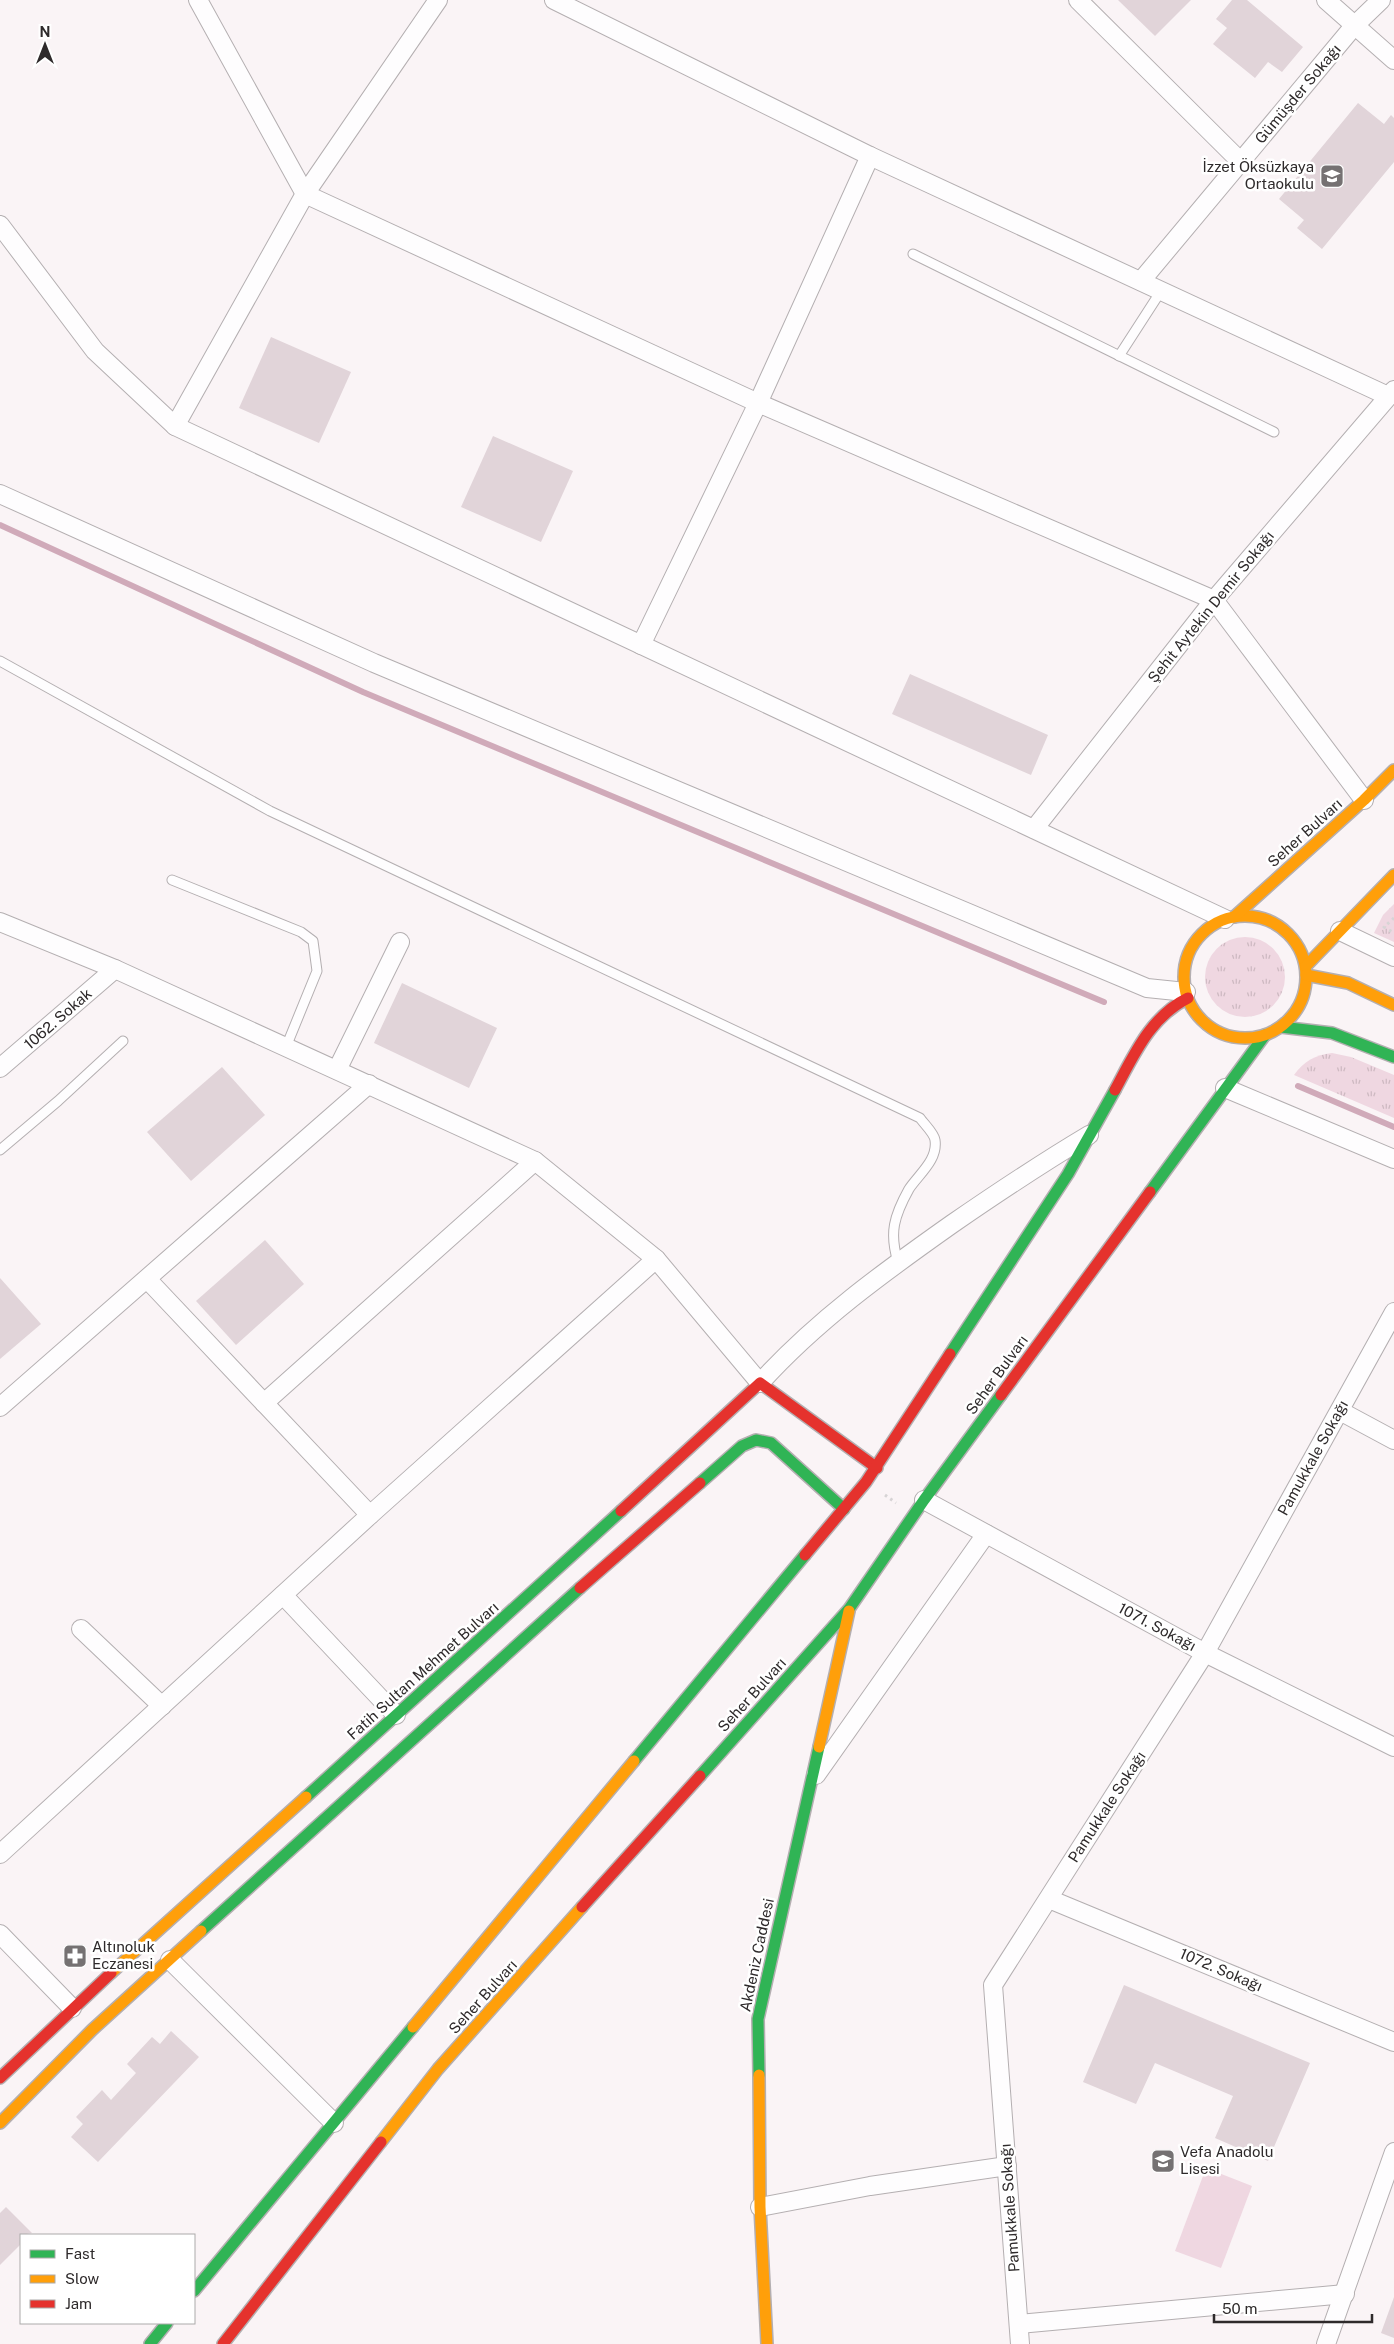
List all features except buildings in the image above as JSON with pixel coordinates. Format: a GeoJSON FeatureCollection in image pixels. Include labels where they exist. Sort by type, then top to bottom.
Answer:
{"type":"FeatureCollection","features":[{"type":"Feature","properties":{"kind":"main road","name":"Seher Bulvarı"},"geometry":{"type":"LineString","coordinates":[[1230,918],[1364,800],[1394,770]]}},
{"type":"Feature","properties":{"kind":"main road"},"geometry":{"type":"LineString","coordinates":[[1306,970],[1340,931],[1394,875]]}},
{"type":"Feature","properties":{"kind":"main road"},"geometry":{"type":"LineString","coordinates":[[1242,916],[1260,917],[1276,924],[1290,935],[1300,949],[1306,970],[1302,1000],[1294,1015],[1281,1027],[1266,1035],[1248,1038],[1231,1036],[1214,1030],[1201,1019],[1187,995],[1184,971],[1188,954],[1203,933],[1210,927],[1230,918],[1242,916]]}},
{"type":"Feature","properties":{"kind":"main road"},"geometry":{"type":"LineString","coordinates":[[1306,970],[1348,983],[1394,1005]]}},
{"type":"Feature","properties":{"kind":"main road"},"geometry":{"type":"LineString","coordinates":[[195,2290],[866,1482],[1068,1174],[1148,1031],[1172,1006],[1187,995]]}},
{"type":"Feature","properties":{"kind":"main road"},"geometry":{"type":"LineString","coordinates":[[1281,1027],[1332,1033],[1394,1058]]}},
{"type":"Feature","properties":{"kind":"main road","name":"Seher Bulvarı"},"geometry":{"type":"LineString","coordinates":[[223,2344],[438,2070],[849,1609],[924,1500],[1225,1088],[1266,1035]]}},
{"type":"Feature","properties":{"kind":"main road"},"geometry":{"type":"LineString","coordinates":[[760,1383],[876,1468]]}},
{"type":"Feature","properties":{"kind":"main road","name":"Fatih Sultan Mehmet Bulvarı"},"geometry":{"type":"LineString","coordinates":[[0,2078],[72,2008],[760,1383]]}},
{"type":"Feature","properties":{"kind":"main road"},"geometry":{"type":"LineString","coordinates":[[0,2124],[92,2030],[517,1644],[742,1446],[756,1440],[770,1443],[844,1509]]}},
{"type":"Feature","properties":{"kind":"main road","name":"Akdeniz Caddesi"},"geometry":{"type":"LineString","coordinates":[[767,2344],[760,2207],[758,2019],[849,1609]]}},
{"type":"Feature","properties":{"kind":"main road"},"geometry":{"type":"LineString","coordinates":[[150,2344],[166,2324]]}},
{"type":"Feature","properties":{"kind":"street"},"geometry":{"type":"LineString","coordinates":[[198,0],[305,194],[758,404],[1214,600],[1364,800]]}},
{"type":"Feature","properties":{"kind":"street"},"geometry":{"type":"LineString","coordinates":[[175,426],[305,194],[438,0]]}},
{"type":"Feature","properties":{"kind":"street"},"geometry":{"type":"LineString","coordinates":[[554,0],[870,156],[1141,282],[1391,393]]}},
{"type":"Feature","properties":{"kind":"street"},"geometry":{"type":"LineString","coordinates":[[1078,0],[1241,162]]}},
{"type":"Feature","properties":{"kind":"street"},"geometry":{"type":"LineString","coordinates":[[1326,0],[1394,60]]}},
{"type":"Feature","properties":{"kind":"street","name":"Gümüşder Sokağı"},"geometry":{"type":"LineString","coordinates":[[1141,282],[1354,26],[1381,0]]}},
{"type":"Feature","properties":{"kind":"street"},"geometry":{"type":"LineString","coordinates":[[642,645],[758,404],[870,156]]}},
{"type":"Feature","properties":{"kind":"street"},"geometry":{"type":"LineString","coordinates":[[0,225],[95,351],[175,426],[1230,918]]}},
{"type":"Feature","properties":{"kind":"street","name":"Şehit Aytekin Demir Sokağı"},"geometry":{"type":"LineString","coordinates":[[1034,828],[1214,600],[1391,393]]}},
{"type":"Feature","properties":{"kind":"street"},"geometry":{"type":"LineString","coordinates":[[0,494],[374,663],[1147,988],[1187,995]]}},
{"type":"Feature","properties":{"kind":"street"},"geometry":{"type":"LineString","coordinates":[[0,922],[115,969],[536,1161],[656,1259],[760,1383],[810,1330],[898,1262],[1043,1162],[1090,1135]]}},
{"type":"Feature","properties":{"kind":"street"},"geometry":{"type":"LineString","coordinates":[[1340,931],[1394,957]]}},
{"type":"Feature","properties":{"kind":"street"},"geometry":{"type":"LineString","coordinates":[[337,1070],[400,942]]}},
{"type":"Feature","properties":{"kind":"street","name":"1062. Sokak"},"geometry":{"type":"LineString","coordinates":[[0,1068],[115,969]]}},
{"type":"Feature","properties":{"kind":"street"},"geometry":{"type":"LineString","coordinates":[[0,1407],[370,1084]]}},
{"type":"Feature","properties":{"kind":"street"},"geometry":{"type":"LineString","coordinates":[[1225,1088],[1394,1159]]}},
{"type":"Feature","properties":{"kind":"street"},"geometry":{"type":"LineString","coordinates":[[264,1402],[536,1161]]}},
{"type":"Feature","properties":{"kind":"street"},"geometry":{"type":"LineString","coordinates":[[0,1854],[370,1515],[656,1259]]}},
{"type":"Feature","properties":{"kind":"street"},"geometry":{"type":"LineString","coordinates":[[147,1279],[370,1515]]}},
{"type":"Feature","properties":{"kind":"street","name":"Pamukkale Sokağı"},"geometry":{"type":"LineString","coordinates":[[1020,2344],[993,1985],[1206,1653],[1394,1312]]}},
{"type":"Feature","properties":{"kind":"street"},"geometry":{"type":"LineString","coordinates":[[1340,1411],[1394,1440]]}},
{"type":"Feature","properties":{"kind":"street","name":"1071. Sokağı"},"geometry":{"type":"LineString","coordinates":[[924,1500],[1206,1653],[1394,1747]]}},
{"type":"Feature","properties":{"kind":"street"},"geometry":{"type":"LineString","coordinates":[[811,1782],[986,1534]]}},
{"type":"Feature","properties":{"kind":"street"},"geometry":{"type":"LineString","coordinates":[[283,1595],[396,1715]]}},
{"type":"Feature","properties":{"kind":"street"},"geometry":{"type":"LineString","coordinates":[[81,1629],[162,1706]]}},
{"type":"Feature","properties":{"kind":"street","name":"1072. Sokağı"},"geometry":{"type":"LineString","coordinates":[[1048,1898],[1394,2042]]}},
{"type":"Feature","properties":{"kind":"street"},"geometry":{"type":"LineString","coordinates":[[0,1934],[72,2008]]}},
{"type":"Feature","properties":{"kind":"street"},"geometry":{"type":"LineString","coordinates":[[170,1960],[334,2123]]}},
{"type":"Feature","properties":{"kind":"street"},"geometry":{"type":"LineString","coordinates":[[1326,2344],[1394,2152]]}},
{"type":"Feature","properties":{"kind":"street"},"geometry":{"type":"LineString","coordinates":[[760,2207],[870,2186],[1007,2166]]}},
{"type":"Feature","properties":{"kind":"street"},"geometry":{"type":"LineString","coordinates":[[1019,2324],[1345,2294]]}},
{"type":"Feature","properties":{"kind":"lane"},"geometry":{"type":"LineString","coordinates":[[913,254],[1274,432]]}},
{"type":"Feature","properties":{"kind":"lane"},"geometry":{"type":"LineString","coordinates":[[1119,356],[1161,291]]}},
{"type":"Feature","properties":{"kind":"lane"},"geometry":{"type":"LineString","coordinates":[[0,662],[270,811],[920,1118],[935,1138],[935,1153],[910,1189],[895,1218],[892,1244],[898,1262]]}},
{"type":"Feature","properties":{"kind":"lane"},"geometry":{"type":"LineString","coordinates":[[172,880],[301,932],[313,941],[318,971],[286,1047]]}},
{"type":"Feature","properties":{"kind":"lane"},"geometry":{"type":"LineString","coordinates":[[0,1150],[58,1101],[123,1041]]}},
{"type":"Feature","properties":{"kind":"path"},"geometry":{"type":"LineString","coordinates":[[1394,918],[1384,928],[1394,933]]}},
{"type":"Feature","properties":{"kind":"path"},"geometry":{"type":"LineString","coordinates":[[866,1482],[914,1516]]}},
{"type":"Feature","properties":{"kind":"green space"},"geometry":{"type":"Polygon","coordinates":[[[1394,904],[1394,942],[1374,933],[1383,915],[1394,904]]]}},
{"type":"Feature","properties":{"kind":"green space"},"geometry":{"type":"Polygon","coordinates":[[[1245,937],[1260,940],[1273,949],[1282,962],[1285,977],[1282,992],[1273,1005],[1260,1014],[1245,1017],[1230,1014],[1217,1005],[1208,992],[1205,977],[1208,962],[1217,949],[1230,940],[1245,937]]]}},
{"type":"Feature","properties":{"kind":"green space"},"geometry":{"type":"Polygon","coordinates":[[[1332,1053],[1351,1057],[1394,1075],[1394,1118],[1294,1075],[1310,1060],[1320,1055],[1332,1053]]]}},
{"type":"Feature","properties":{"kind":"green space"},"geometry":{"type":"Polygon","coordinates":[[[1206,2168],[1252,2186],[1221,2268],[1175,2251],[1206,2168]]]}},
{"type":"Feature","properties":{"kind":"waterway"},"geometry":{"type":"LineString","coordinates":[[0,525],[363,692],[1104,1002]]}},
{"type":"Feature","properties":{"kind":"waterway"},"geometry":{"type":"LineString","coordinates":[[1298,1086],[1394,1127]]}},
{"type":"Feature","properties":{"kind":"traffic: fast"},"geometry":{"type":"LineString","coordinates":[[1281,1027],[1332,1033],[1394,1057]]}},
{"type":"Feature","properties":{"kind":"traffic: fast"},"geometry":{"type":"LineString","coordinates":[[1150,1192],[1265,1035]]}},
{"type":"Feature","properties":{"kind":"traffic: fast"},"geometry":{"type":"LineString","coordinates":[[950,1354],[1068,1174],[1115,1090]]}},
{"type":"Feature","properties":{"kind":"traffic: fast"},"geometry":{"type":"LineString","coordinates":[[700,1776],[849,1609],[924,1500],[1001,1395]]}},
{"type":"Feature","properties":{"kind":"traffic: fast"},"geometry":{"type":"LineString","coordinates":[[700,1483],[742,1446],[756,1440],[771,1443],[844,1509]]}},
{"type":"Feature","properties":{"kind":"traffic: fast"},"geometry":{"type":"LineString","coordinates":[[306,1797],[621,1511]]}},
{"type":"Feature","properties":{"kind":"traffic: fast"},"geometry":{"type":"LineString","coordinates":[[634,1761],[805,1555]]}},
{"type":"Feature","properties":{"kind":"traffic: fast"},"geometry":{"type":"LineString","coordinates":[[201,1931],[580,1588]]}},
{"type":"Feature","properties":{"kind":"traffic: fast"},"geometry":{"type":"LineString","coordinates":[[759,2075],[758,2019],[819,1747]]}},
{"type":"Feature","properties":{"kind":"traffic: fast"},"geometry":{"type":"LineString","coordinates":[[195,2290],[413,2027]]}},
{"type":"Feature","properties":{"kind":"traffic: fast"},"geometry":{"type":"LineString","coordinates":[[150,2344],[166,2324]]}},
{"type":"Feature","properties":{"kind":"traffic: slow"},"geometry":{"type":"LineString","coordinates":[[1234,917],[1364,800],[1394,770]]}},
{"type":"Feature","properties":{"kind":"traffic: slow"},"geometry":{"type":"LineString","coordinates":[[1306,966],[1394,875]]}},
{"type":"Feature","properties":{"kind":"traffic: slow"},"geometry":{"type":"LineString","coordinates":[[1245,916],[1257,917],[1268,921],[1279,926],[1288,934],[1296,943],[1301,954],[1305,965],[1306,977],[1305,989],[1301,1000],[1296,1011],[1288,1020],[1279,1028],[1268,1033],[1257,1037],[1245,1038],[1233,1037],[1222,1033],[1211,1028],[1202,1020],[1194,1011],[1189,1000],[1185,989],[1184,977],[1185,965],[1189,954],[1194,943],[1202,934],[1211,926],[1222,921],[1233,917],[1245,916]]}},
{"type":"Feature","properties":{"kind":"traffic: slow"},"geometry":{"type":"LineString","coordinates":[[1306,975],[1348,983],[1394,1005]]}},
{"type":"Feature","properties":{"kind":"traffic: slow"},"geometry":{"type":"LineString","coordinates":[[819,1747],[849,1611]]}},
{"type":"Feature","properties":{"kind":"traffic: slow"},"geometry":{"type":"LineString","coordinates":[[413,2027],[634,1761]]}},
{"type":"Feature","properties":{"kind":"traffic: slow"},"geometry":{"type":"LineString","coordinates":[[111,1973],[306,1797]]}},
{"type":"Feature","properties":{"kind":"traffic: slow"},"geometry":{"type":"LineString","coordinates":[[381,2142],[438,2069],[582,1907]]}},
{"type":"Feature","properties":{"kind":"traffic: slow"},"geometry":{"type":"LineString","coordinates":[[0,2123],[92,2030],[201,1931]]}},
{"type":"Feature","properties":{"kind":"traffic: slow"},"geometry":{"type":"LineString","coordinates":[[759,2075],[760,2207],[767,2344]]}},
{"type":"Feature","properties":{"kind":"traffic: jam"},"geometry":{"type":"LineString","coordinates":[[1115,1090],[1136,1051],[1153,1026],[1163,1015],[1188,998]]}},
{"type":"Feature","properties":{"kind":"traffic: jam"},"geometry":{"type":"LineString","coordinates":[[1001,1395],[1150,1192]]}},
{"type":"Feature","properties":{"kind":"traffic: jam"},"geometry":{"type":"LineString","coordinates":[[805,1555],[866,1482],[950,1354]]}},
{"type":"Feature","properties":{"kind":"traffic: jam"},"geometry":{"type":"LineString","coordinates":[[621,1511],[760,1383],[877,1468]]}},
{"type":"Feature","properties":{"kind":"traffic: jam"},"geometry":{"type":"LineString","coordinates":[[580,1588],[700,1483]]}},
{"type":"Feature","properties":{"kind":"traffic: jam"},"geometry":{"type":"LineString","coordinates":[[582,1907],[700,1776]]}},
{"type":"Feature","properties":{"kind":"traffic: jam"},"geometry":{"type":"LineString","coordinates":[[0,2078],[111,1973]]}},
{"type":"Feature","properties":{"kind":"traffic: jam"},"geometry":{"type":"LineString","coordinates":[[223,2344],[381,2142]]}},
{"type":"Feature","properties":{"kind":"place","name":"İzzet Öksüzkaya Ortaokulu"},"geometry":{"type":"Point","coordinates":[1332,176]}},
{"type":"Feature","properties":{"kind":"place","name":"Altınoluk Eczanesi"},"geometry":{"type":"Point","coordinates":[75,1956]}},
{"type":"Feature","properties":{"kind":"place","name":"Vefa Anadolu Lisesi"},"geometry":{"type":"Point","coordinates":[1163,2161]}}]}
